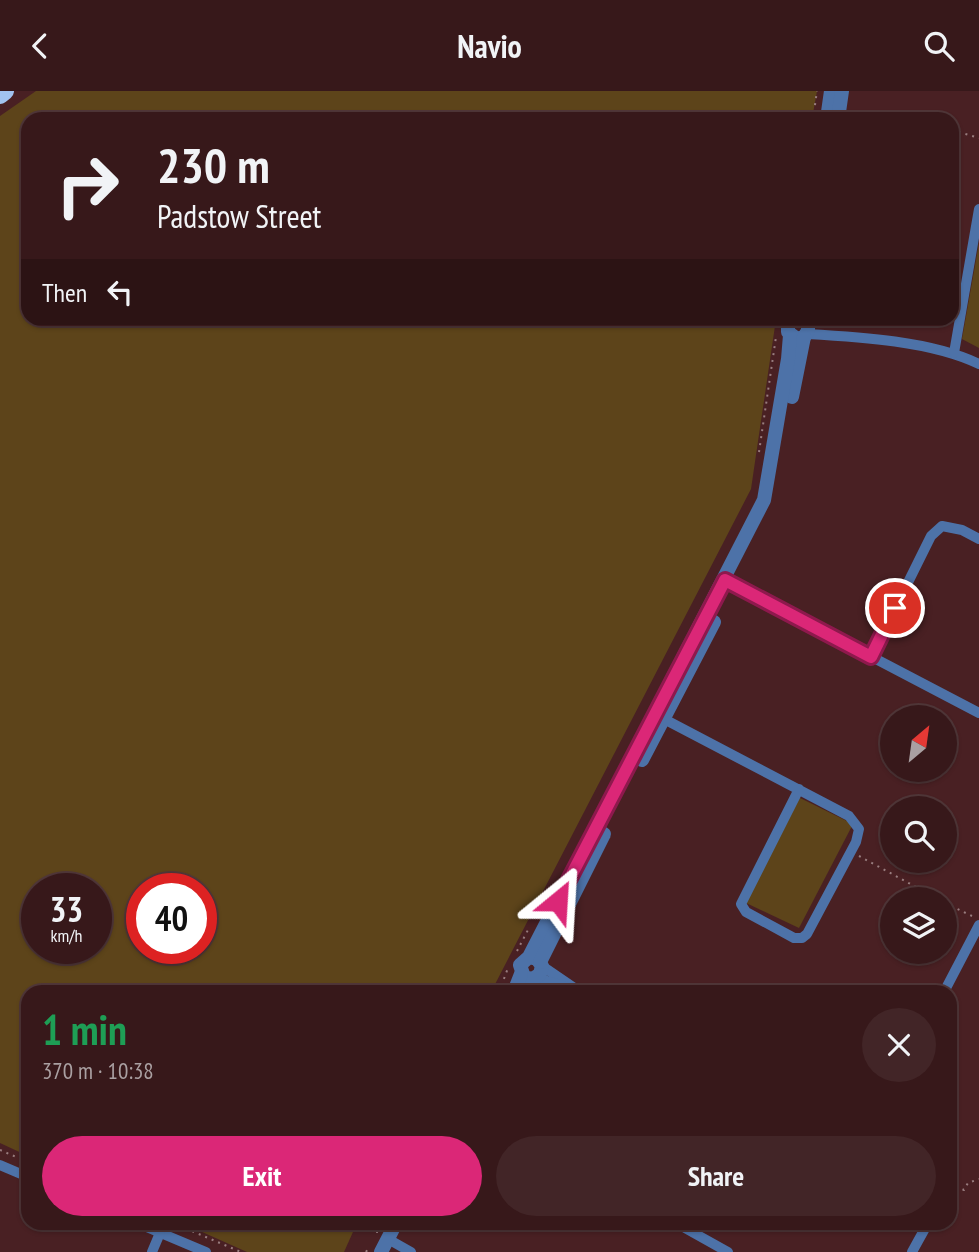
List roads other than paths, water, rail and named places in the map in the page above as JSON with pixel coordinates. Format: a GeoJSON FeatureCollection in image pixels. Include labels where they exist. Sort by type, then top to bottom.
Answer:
{"type":"FeatureCollection","features":[{"type":"Feature","properties":{"kind":"highway"},"geometry":{"type":"LineString","coordinates":[[0,95],[5,91]]}},
{"type":"Feature","properties":{"kind":"street"},"geometry":{"type":"LineString","coordinates":[[828,112],[831,91]]}},
{"type":"Feature","properties":{"kind":"street"},"geometry":{"type":"LineString","coordinates":[[839,112],[842,91]]}},
{"type":"Feature","properties":{"kind":"street"},"geometry":{"type":"LineString","coordinates":[[959,324],[979,209]]}},
{"type":"Feature","properties":{"kind":"street"},"geometry":{"type":"LineString","coordinates":[[519,985],[531,967],[776,493],[798,326]]}},
{"type":"Feature","properties":{"kind":"street"},"geometry":{"type":"LineString","coordinates":[[802,326],[840,335],[954,353],[979,364]]}},
{"type":"Feature","properties":{"kind":"street"},"geometry":{"type":"LineString","coordinates":[[954,353],[959,326]]}},
{"type":"Feature","properties":{"kind":"street"},"geometry":{"type":"LineString","coordinates":[[871,657],[931,536],[942,526],[962,530],[979,539]]}},
{"type":"Feature","properties":{"kind":"street"},"geometry":{"type":"LineString","coordinates":[[729,582],[979,713]]}},
{"type":"Feature","properties":{"kind":"street"},"geometry":{"type":"LineString","coordinates":[[660,716],[799,789],[849,816],[856,823],[859,829],[850,851],[807,933],[802,938],[794,938],[743,909],[741,904],[799,789]]}},
{"type":"Feature","properties":{"kind":"street"},"geometry":{"type":"LineString","coordinates":[[948,985],[979,922]]}},
{"type":"Feature","properties":{"kind":"street"},"geometry":{"type":"LineString","coordinates":[[531,967],[566,985]]}},
{"type":"Feature","properties":{"kind":"street"},"geometry":{"type":"LineString","coordinates":[[526,985],[531,967]]}},
{"type":"Feature","properties":{"kind":"street"},"geometry":{"type":"LineString","coordinates":[[0,1165],[21,1174]]}},
{"type":"Feature","properties":{"kind":"street"},"geometry":{"type":"LineString","coordinates":[[153,1230],[206,1252]]}},
{"type":"Feature","properties":{"kind":"street"},"geometry":{"type":"LineString","coordinates":[[398,1230],[384,1244],[411,1252]]}},
{"type":"Feature","properties":{"kind":"street"},"geometry":{"type":"LineString","coordinates":[[688,1230],[727,1252]]}},
{"type":"Feature","properties":{"kind":"street"},"geometry":{"type":"LineString","coordinates":[[912,1252],[924,1230]]}},
{"type":"Feature","properties":{"kind":"street"},"geometry":{"type":"LineString","coordinates":[[152,1252],[160,1233]]}}]}
